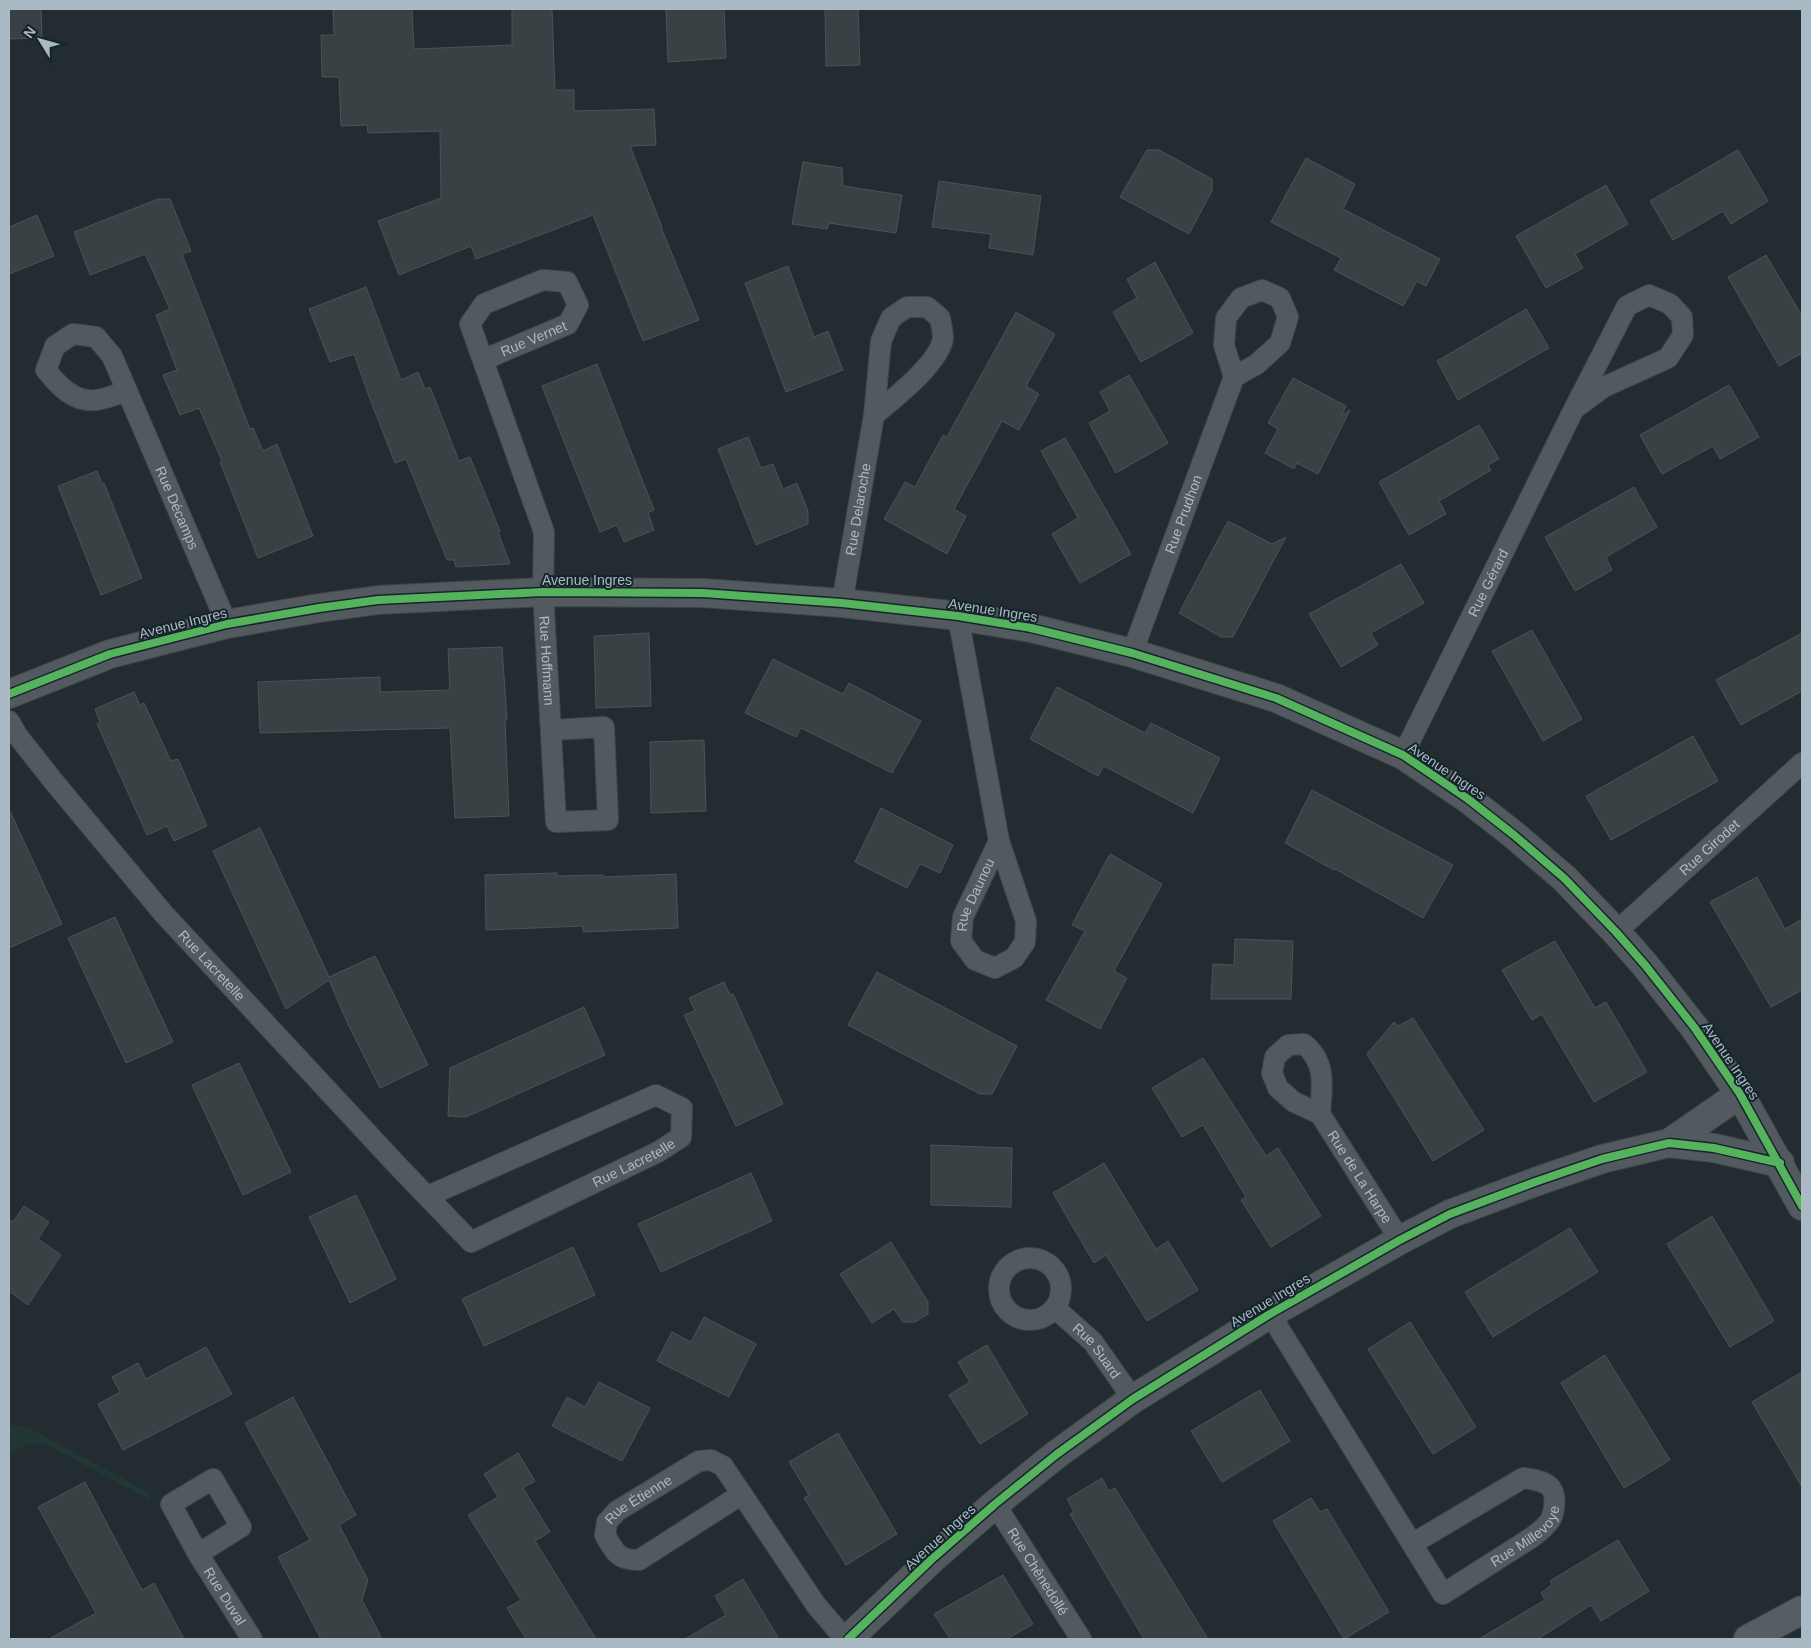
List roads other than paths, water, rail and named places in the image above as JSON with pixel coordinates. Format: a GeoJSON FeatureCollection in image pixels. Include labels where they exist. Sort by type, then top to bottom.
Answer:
{"type":"FeatureCollection","features":[{"type":"Feature","properties":{"kind":"street","name":"Avenue Ingres"},"geometry":{"type":"LineString","coordinates":[[9,694],[110,654],[227,624],[378,600],[543,592],[703,592],[842,603],[958,616],[1031,628],[1132,653],[1276,698],[1403,755],[1468,799],[1514,835],[1564,878],[1616,932],[1694,1027],[1740,1094],[1780,1163],[1802,1206]]}},
{"type":"Feature","properties":{"kind":"street","name":"Avenue Ingres"},"geometry":{"type":"LineString","coordinates":[[1669,1143],[1740,1094]]}},
{"type":"Feature","properties":{"kind":"street","name":"Avenue Ingres"},"geometry":{"type":"LineString","coordinates":[[846,1639],[932,1559],[995,1504],[1057,1454],[1132,1399],[1270,1314],[1400,1240],[1450,1214],[1602,1159],[1669,1143],[1714,1148],[1780,1163]]}},
{"type":"Feature","properties":{"kind":"street"},"geometry":{"type":"LineString","coordinates":[[1748,1639],[1802,1610]]}},
{"type":"Feature","properties":{"kind":"lane","name":"Rue Vernet"},"geometry":{"type":"LineString","coordinates":[[483,360],[568,324],[578,305],[567,282],[543,280],[484,304],[470,324],[544,532],[543,592]]}},
{"type":"Feature","properties":{"kind":"lane","name":"Rue Gérard"},"geometry":{"type":"LineString","coordinates":[[1403,755],[1574,409],[1628,306],[1648,294],[1670,304],[1682,317],[1683,335],[1668,358],[1604,387],[1574,409]]}},
{"type":"Feature","properties":{"kind":"lane","name":"Rue Delaroche"},"geometry":{"type":"LineString","coordinates":[[842,603],[874,416],[880,341],[891,318],[907,307],[927,307],[940,318],[943,339],[934,358],[904,390],[874,416]]}},
{"type":"Feature","properties":{"kind":"lane","name":"Rue Prudhon"},"geometry":{"type":"LineString","coordinates":[[1132,653],[1234,377]]}},
{"type":"Feature","properties":{"kind":"lane","name":"Rue Décamps"},"geometry":{"type":"LineString","coordinates":[[127,391],[227,624]]}},
{"type":"Feature","properties":{"kind":"lane","name":"Rue Hoffmann"},"geometry":{"type":"LineString","coordinates":[[543,592],[556,822],[608,820],[604,727],[552,730]]}},
{"type":"Feature","properties":{"kind":"lane","name":"Rue Daunou"},"geometry":{"type":"LineString","coordinates":[[958,616],[999,842],[1026,921],[1025,942],[1014,958],[995,968],[975,960],[961,941],[963,917],[999,842]]}},
{"type":"Feature","properties":{"kind":"lane","name":"Rue Lacretelle"},"geometry":{"type":"LineString","coordinates":[[9,722],[54,782],[163,913],[370,1137],[472,1242],[658,1152],[681,1137],[682,1108],[656,1095],[428,1196]]}},
{"type":"Feature","properties":{"kind":"lane","name":"Rue Girodet"},"geometry":{"type":"LineString","coordinates":[[1616,932],[1802,763]]}},
{"type":"Feature","properties":{"kind":"lane","name":"Rue de La Harpe"},"geometry":{"type":"LineString","coordinates":[[1320,1114],[1400,1240]]}},
{"type":"Feature","properties":{"kind":"lane","name":"Rue Suard"},"geometry":{"type":"LineString","coordinates":[[1055,1308],[1093,1342],[1132,1399]]}},
{"type":"Feature","properties":{"kind":"lane","name":"Rue Millevoye"},"geometry":{"type":"LineString","coordinates":[[1270,1314],[1412,1544],[1443,1594],[1544,1528],[1551,1518],[1554,1494],[1550,1486],[1542,1482],[1523,1478],[1412,1544]]}},
{"type":"Feature","properties":{"kind":"lane","name":"Rue Étienne"},"geometry":{"type":"LineString","coordinates":[[742,1494],[639,1560],[627,1560],[617,1555],[604,1535],[607,1522],[617,1511],[699,1461],[711,1460],[723,1466],[742,1494],[816,1605],[846,1639]]}},
{"type":"Feature","properties":{"kind":"lane","name":"Rue Chênedollé"},"geometry":{"type":"LineString","coordinates":[[995,1504],[1081,1639]]}},
{"type":"Feature","properties":{"kind":"lane","name":"Rue Duval"},"geometry":{"type":"LineString","coordinates":[[198,1554],[252,1639]]}}]}
